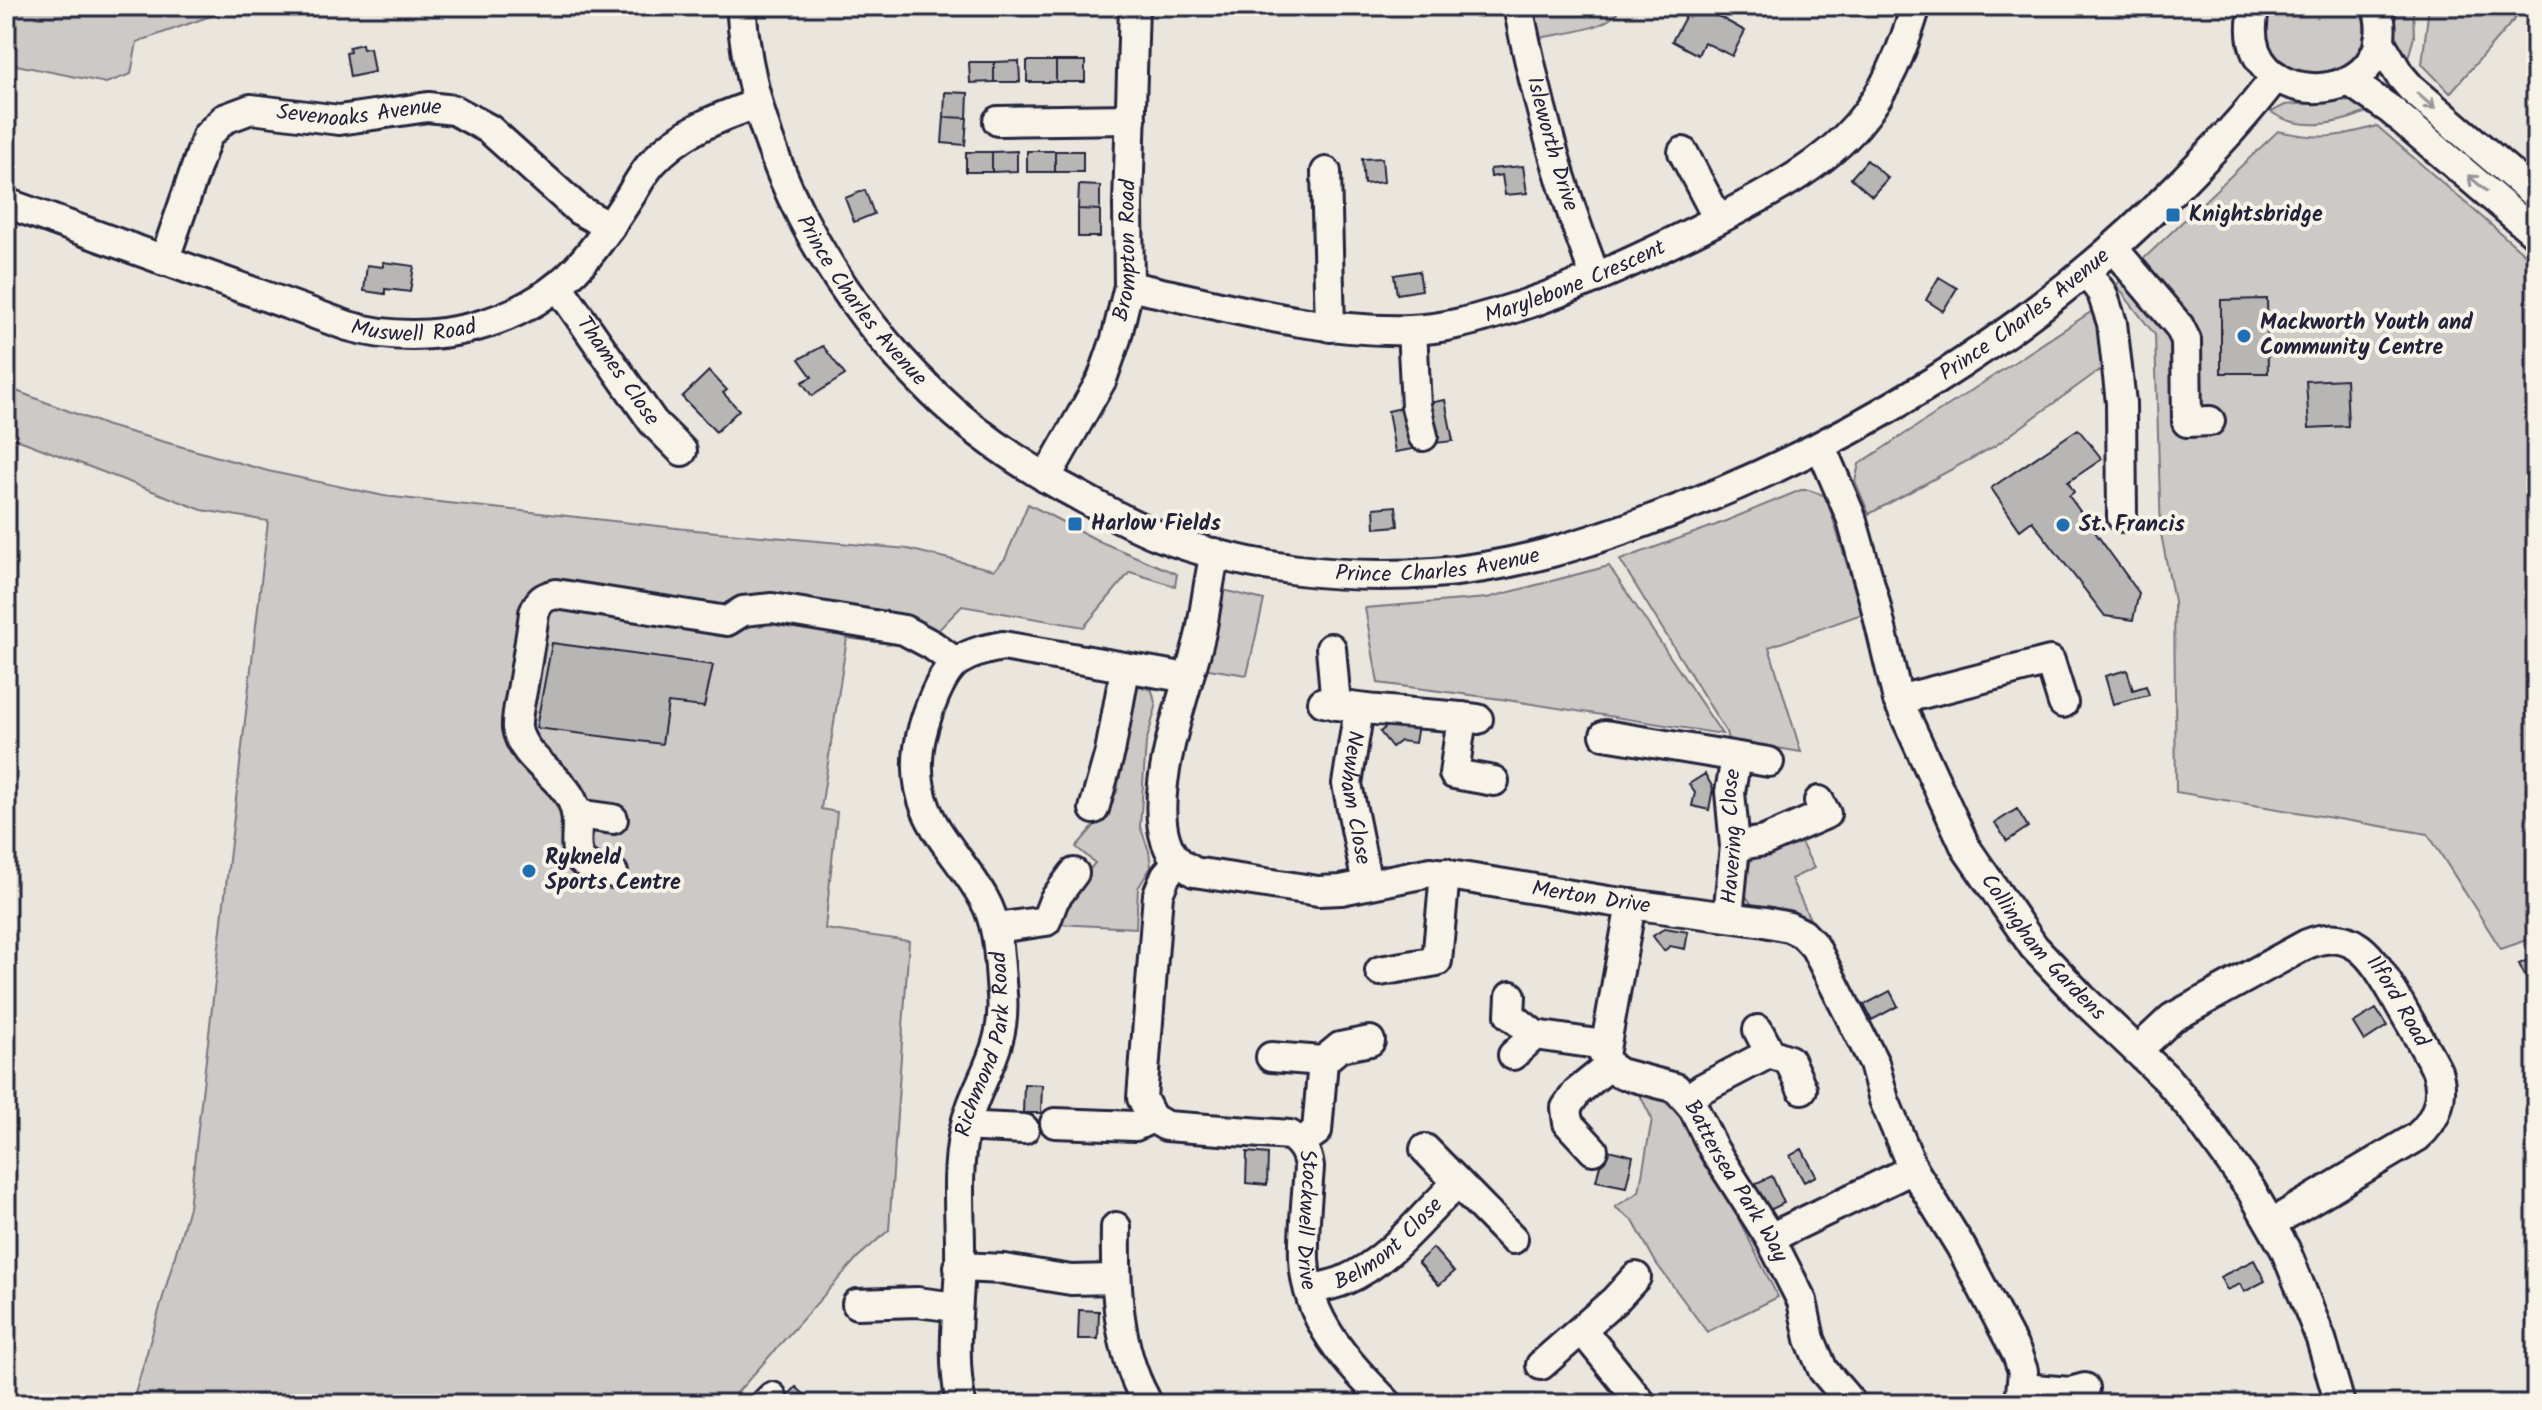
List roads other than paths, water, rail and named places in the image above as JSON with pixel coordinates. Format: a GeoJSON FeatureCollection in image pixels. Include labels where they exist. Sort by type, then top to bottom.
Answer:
{"type":"FeatureCollection","features":[{"type":"Feature","properties":{"kind":"street","name":"Prince Charles Avenue"},"geometry":{"type":"LineString","coordinates":[[741,6],[748,66],[757,104],[767,137],[805,225],[850,297],[915,376],[951,411],[1046,478],[1160,536],[1256,562],[1347,575],[1480,569],[1535,557],[1596,540],[1748,482],[1821,447],[1954,370],[2086,271],[2150,215],[2253,107],[2276,76]]}},
{"type":"Feature","properties":{"kind":"street","name":"Brompton Road"},"geometry":{"type":"LineString","coordinates":[[1046,478],[1102,379],[1129,286],[1134,6]]}},
{"type":"Feature","properties":{"kind":"street","name":"Isleworth Drive"},"geometry":{"type":"LineString","coordinates":[[1518,6],[1555,163],[1596,278]]}},
{"type":"Feature","properties":{"kind":"street","name":"Marylebone Crescent"},"geometry":{"type":"LineString","coordinates":[[1129,286],[1283,320],[1330,327],[1412,330],[1469,321],[1548,297],[1596,278],[1718,219],[1798,174],[1832,150],[1857,125],[1889,78],[1916,6]]}},
{"type":"Feature","properties":{"kind":"street"},"geometry":{"type":"LineString","coordinates":[[2255,6],[2251,26],[2261,59],[2276,76],[2293,86],[2312,90],[2331,88],[2349,81],[2368,64],[2379,40],[2381,27],[2377,6]]}},
{"type":"Feature","properties":{"kind":"street"},"geometry":{"type":"LineString","coordinates":[[2379,40],[2411,88],[2536,195]]}},
{"type":"Feature","properties":{"kind":"street"},"geometry":{"type":"LineString","coordinates":[[2349,81],[2391,110],[2536,234]]}},
{"type":"Feature","properties":{"kind":"street","name":"Muswell Road"},"geometry":{"type":"LineString","coordinates":[[6,203],[348,326],[395,335],[439,334],[493,321],[531,305],[558,286],[610,227],[650,164],[684,135],[723,115],[757,104]]}},
{"type":"Feature","properties":{"kind":"street","name":"Sevenoaks Avenue"},"geometry":{"type":"LineString","coordinates":[[164,261],[207,136],[224,119],[251,109],[339,120],[428,107],[454,110],[489,129],[579,210],[610,227]]}},
{"type":"Feature","properties":{"kind":"street"},"geometry":{"type":"LineString","coordinates":[[998,121],[1131,119]]}},
{"type":"Feature","properties":{"kind":"street"},"geometry":{"type":"LineString","coordinates":[[1683,152],[1718,219]]}},
{"type":"Feature","properties":{"kind":"street"},"geometry":{"type":"LineString","coordinates":[[1326,172],[1330,327]]}},
{"type":"Feature","properties":{"kind":"street"},"geometry":{"type":"LineString","coordinates":[[2113,248],[2179,326],[2186,340],[2187,422],[2210,421]]}},
{"type":"Feature","properties":{"kind":"street"},"geometry":{"type":"LineString","coordinates":[[2086,271],[2102,293],[2112,323],[2121,403],[2122,517]]}},
{"type":"Feature","properties":{"kind":"street","name":"Thames Close"},"geometry":{"type":"LineString","coordinates":[[558,286],[653,422],[682,451]]}},
{"type":"Feature","properties":{"kind":"street"},"geometry":{"type":"LineString","coordinates":[[1412,330],[1415,393],[1423,436]]}},
{"type":"Feature","properties":{"kind":"street","name":"Collingham Gardens"},"geometry":{"type":"LineString","coordinates":[[1821,447],[1851,517],[1898,700],[1951,819],[1987,882],[2019,929],[2049,964],[2138,1050],[2193,1110],[2228,1156],[2272,1223],[2321,1339],[2340,1404]]}},
{"type":"Feature","properties":{"kind":"street"},"geometry":{"type":"LineString","coordinates":[[1055,1123],[1135,1126],[1152,1118],[1142,1098],[1158,894],[1166,875],[1178,861],[1165,839],[1161,822],[1163,772],[1201,631],[1215,553]]}},
{"type":"Feature","properties":{"kind":"street"},"geometry":{"type":"LineString","coordinates":[[613,873],[597,871],[585,865],[578,855],[577,814],[570,796],[524,744],[517,730],[534,613],[544,597],[556,594],[727,621],[743,611],[772,608],[904,630],[955,662],[980,650],[1003,646],[1188,678]]}},
{"type":"Feature","properties":{"kind":"street"},"geometry":{"type":"LineString","coordinates":[[1331,648],[1339,705]]}},
{"type":"Feature","properties":{"kind":"street"},"geometry":{"type":"LineString","coordinates":[[1898,700],[2050,661],[2063,703]]}},
{"type":"Feature","properties":{"kind":"street","name":"Richmond Park Road"},"geometry":{"type":"LineString","coordinates":[[955,662],[925,719],[919,750],[920,789],[928,818],[985,901],[996,928],[1003,998],[1000,1034],[992,1063],[967,1121],[960,1158],[955,1372],[961,1404]]}},
{"type":"Feature","properties":{"kind":"street"},"geometry":{"type":"LineString","coordinates":[[1094,809],[1110,752],[1125,669]]}},
{"type":"Feature","properties":{"kind":"street","name":"Newham Close"},"geometry":{"type":"LineString","coordinates":[[1367,884],[1347,784],[1339,705],[1470,718],[1454,774],[1494,781]]}},
{"type":"Feature","properties":{"kind":"street","name":"Havering Close"},"geometry":{"type":"LineString","coordinates":[[1605,735],[1769,762]]}},
{"type":"Feature","properties":{"kind":"street","name":"Havering Close"},"geometry":{"type":"LineString","coordinates":[[1728,916],[1735,846],[1730,819],[1730,792],[1736,758]]}},
{"type":"Feature","properties":{"kind":"street"},"geometry":{"type":"LineString","coordinates":[[1735,846],[1764,841],[1826,814],[1819,801]]}},
{"type":"Feature","properties":{"kind":"street"},"geometry":{"type":"LineString","coordinates":[[577,814],[613,819]]}},
{"type":"Feature","properties":{"kind":"street","name":"Merton Drive"},"geometry":{"type":"LineString","coordinates":[[1178,861],[1194,872],[1318,891],[1341,890],[1414,873],[1445,873],[1631,904],[1728,916],[1789,927],[1803,934],[1815,947],[1874,1063],[1884,1100],[1913,1169],[1961,1247],[2017,1354],[2023,1371],[2021,1396]]}},
{"type":"Feature","properties":{"kind":"street"},"geometry":{"type":"LineString","coordinates":[[996,928],[1046,921],[1054,900],[1074,873]]}},
{"type":"Feature","properties":{"kind":"street"},"geometry":{"type":"LineString","coordinates":[[1380,971],[1437,961],[1445,873]]}},
{"type":"Feature","properties":{"kind":"street"},"geometry":{"type":"LineString","coordinates":[[1593,1150],[1568,1123],[1566,1108],[1606,1055],[1631,904]]}},
{"type":"Feature","properties":{"kind":"street","name":"Ilford Road"},"geometry":{"type":"LineString","coordinates":[[2138,1050],[2172,1018],[2315,940],[2345,940],[2371,957],[2437,1071],[2441,1083],[2439,1104],[2427,1127],[2417,1137],[2272,1223]]}},
{"type":"Feature","properties":{"kind":"street"},"geometry":{"type":"LineString","coordinates":[[1511,996],[1510,1015],[1535,1035],[1513,1055]]}},
{"type":"Feature","properties":{"kind":"street","name":"Battersea Park Way"},"geometry":{"type":"LineString","coordinates":[[1535,1035],[1606,1055],[1619,1073],[1676,1088],[1687,1099],[1714,1150],[1770,1238],[1802,1301],[1810,1339],[1823,1370],[1852,1404]]}},
{"type":"Feature","properties":{"kind":"street"},"geometry":{"type":"LineString","coordinates":[[1271,1057],[1323,1061],[1340,1047],[1370,1041]]}},
{"type":"Feature","properties":{"kind":"street"},"geometry":{"type":"LineString","coordinates":[[1687,1099],[1764,1042],[1789,1060],[1802,1089]]}},
{"type":"Feature","properties":{"kind":"street"},"geometry":{"type":"LineString","coordinates":[[1300,1143],[1317,1131],[1323,1061]]}},
{"type":"Feature","properties":{"kind":"street","name":"Stockwell Drive"},"geometry":{"type":"LineString","coordinates":[[1152,1118],[1166,1126],[1290,1135],[1300,1143],[1307,1154],[1309,1167],[1304,1260],[1309,1290],[1325,1331],[1388,1404]]}},
{"type":"Feature","properties":{"kind":"street"},"geometry":{"type":"LineString","coordinates":[[967,1121],[980,1127],[1024,1129]]}},
{"type":"Feature","properties":{"kind":"street","name":"Belmont Close"},"geometry":{"type":"LineString","coordinates":[[1425,1149],[1513,1239]]}},
{"type":"Feature","properties":{"kind":"street"},"geometry":{"type":"LineString","coordinates":[[1770,1238],[1913,1169]]}},
{"type":"Feature","properties":{"kind":"street","name":"Belmont Close"},"geometry":{"type":"LineString","coordinates":[[1309,1290],[1342,1282],[1366,1269],[1413,1230],[1457,1183]]}},
{"type":"Feature","properties":{"kind":"street"},"geometry":{"type":"LineString","coordinates":[[1116,1227],[1115,1279],[1126,1345],[1133,1378],[1145,1398]]}},
{"type":"Feature","properties":{"kind":"street"},"geometry":{"type":"LineString","coordinates":[[959,1267],[1004,1269],[1071,1280],[1115,1279]]}},
{"type":"Feature","properties":{"kind":"street"},"geometry":{"type":"LineString","coordinates":[[1541,1365],[1615,1300],[1636,1277]]}},
{"type":"Feature","properties":{"kind":"street"},"geometry":{"type":"LineString","coordinates":[[857,1304],[917,1302],[956,1307]]}},
{"type":"Feature","properties":{"kind":"street"},"geometry":{"type":"LineString","coordinates":[[1582,1330],[1642,1404]]}},
{"type":"Feature","properties":{"kind":"street"},"geometry":{"type":"LineString","coordinates":[[2021,1396],[2085,1388]]}},
{"type":"Feature","properties":{"kind":"place","name":"Knightsbridge"},"geometry":{"type":"Point","coordinates":[2173,215]}},
{"type":"Feature","properties":{"kind":"place","name":"Mackworth Youth and Community Centre"},"geometry":{"type":"Point","coordinates":[2244,336]}},
{"type":"Feature","properties":{"kind":"place","name":"Harlow Fields"},"geometry":{"type":"Point","coordinates":[1075,524]}},
{"type":"Feature","properties":{"kind":"place","name":"St. Francis"},"geometry":{"type":"Point","coordinates":[2063,525]}},
{"type":"Feature","properties":{"kind":"place","name":"Rykneld Sports Centre"},"geometry":{"type":"Point","coordinates":[529,871]}}]}
